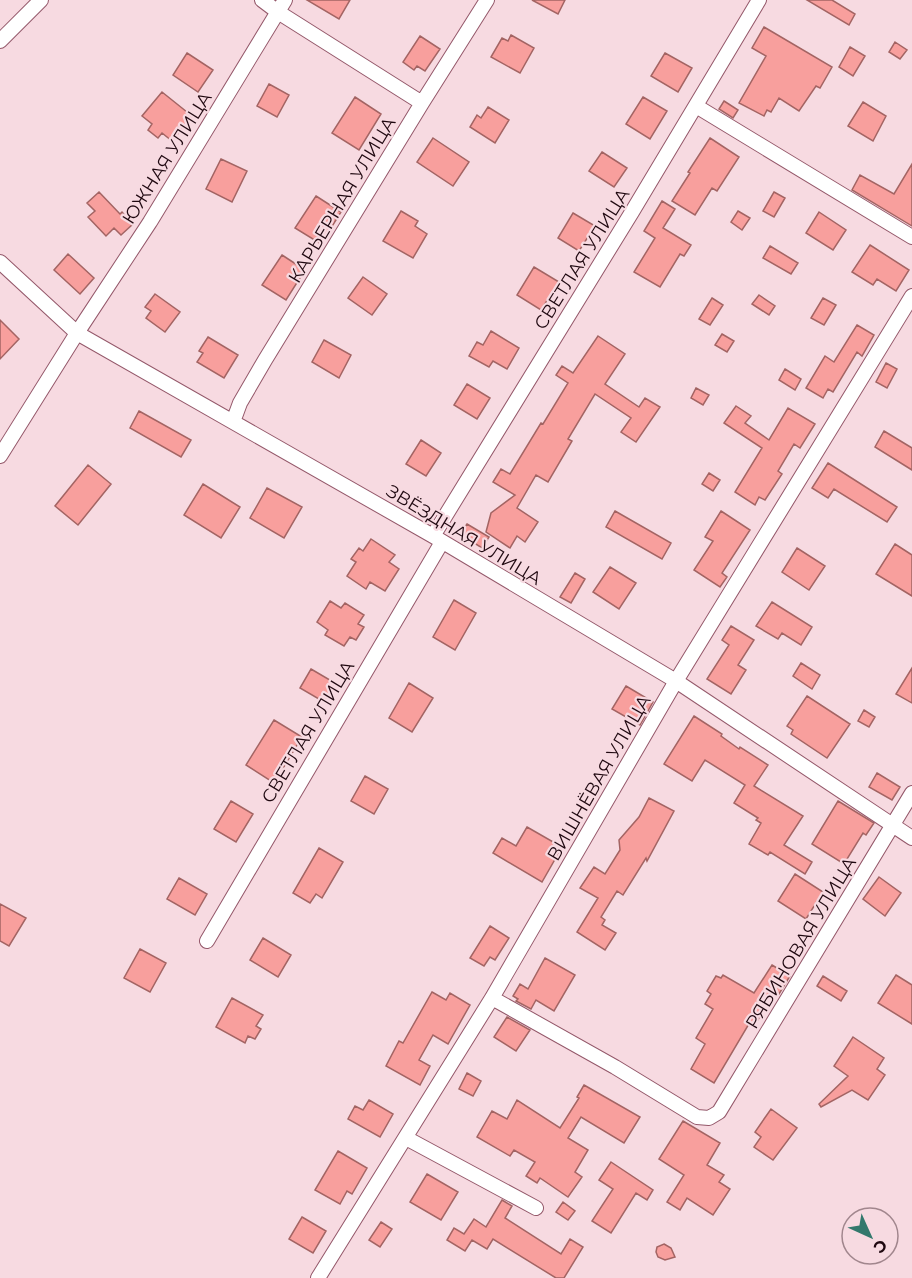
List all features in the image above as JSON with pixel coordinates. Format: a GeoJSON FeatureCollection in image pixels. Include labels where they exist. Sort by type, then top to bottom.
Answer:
{"type":"FeatureCollection","features":[{"type":"Feature","properties":{"kind":"street"},"geometry":{"type":"LineString","coordinates":[[0,41],[41,0]]}},
{"type":"Feature","properties":{"kind":"street"},"geometry":{"type":"LineString","coordinates":[[262,0],[281,6],[422,103]]}},
{"type":"Feature","properties":{"kind":"street","name":"КАРЬЕРНАЯ УЛИЦА"},"geometry":{"type":"LineString","coordinates":[[233,422],[240,403],[265,360],[487,0]]}},
{"type":"Feature","properties":{"kind":"street","name":"СВЕТЛАЯ УЛИЦА"},"geometry":{"type":"LineString","coordinates":[[207,941],[438,539],[759,0]]}},
{"type":"Feature","properties":{"kind":"street","name":"ЮЖНАЯ УЛИЦА"},"geometry":{"type":"LineString","coordinates":[[0,456],[150,222],[281,6]]}},
{"type":"Feature","properties":{"kind":"street"},"geometry":{"type":"LineString","coordinates":[[696,106],[912,237]]}},
{"type":"Feature","properties":{"kind":"street","name":"ЗВЁЗДНАЯ УЛИЦА"},"geometry":{"type":"LineString","coordinates":[[0,262],[77,333],[438,539],[676,681],[912,838]]}},
{"type":"Feature","properties":{"kind":"street","name":"ВИШНЁВАЯ УЛИЦА"},"geometry":{"type":"LineString","coordinates":[[318,1278],[492,998],[676,681],[912,296]]}},
{"type":"Feature","properties":{"kind":"street","name":"РЯБИНОВАЯ УЛИЦА"},"geometry":{"type":"LineString","coordinates":[[492,998],[698,1117],[709,1118],[719,1112],[912,793]]}},
{"type":"Feature","properties":{"kind":"street"},"geometry":{"type":"LineString","coordinates":[[406,1138],[536,1208]]}},
{"type":"Feature","properties":{"kind":"building"},"geometry":{"type":"Polygon","coordinates":[[[307,0],[350,0],[339,19],[307,0]]]}},
{"type":"Feature","properties":{"kind":"building"},"geometry":{"type":"Polygon","coordinates":[[[532,0],[565,0],[558,14],[532,0]]]}},
{"type":"Feature","properties":{"kind":"building"},"geometry":{"type":"Polygon","coordinates":[[[807,0],[832,0],[855,14],[849,25],[807,0]]]}},
{"type":"Feature","properties":{"kind":"building"},"geometry":{"type":"Polygon","coordinates":[[[764,27],[832,67],[820,88],[816,86],[799,111],[779,98],[771,112],[767,110],[764,116],[739,103],[766,56],[752,48],[764,27]]]}},
{"type":"Feature","properties":{"kind":"building"},"geometry":{"type":"Polygon","coordinates":[[[511,35],[534,48],[520,73],[491,57],[502,38],[508,41],[511,35]]]}},
{"type":"Feature","properties":{"kind":"building"},"geometry":{"type":"Polygon","coordinates":[[[420,36],[440,49],[425,71],[417,66],[414,70],[403,62],[420,36]]]}},
{"type":"Feature","properties":{"kind":"building"},"geometry":{"type":"Polygon","coordinates":[[[895,42],[907,50],[900,59],[889,52],[895,42]]]}},
{"type":"Feature","properties":{"kind":"building"},"geometry":{"type":"Polygon","coordinates":[[[850,47],[865,56],[853,76],[839,67],[850,47]]]}},
{"type":"Feature","properties":{"kind":"building"},"geometry":{"type":"Polygon","coordinates":[[[187,53],[213,70],[198,92],[173,75],[187,53]]]}},
{"type":"Feature","properties":{"kind":"building"},"geometry":{"type":"Polygon","coordinates":[[[665,53],[692,68],[678,92],[651,76],[665,53]]]}},
{"type":"Feature","properties":{"kind":"building"},"geometry":{"type":"Polygon","coordinates":[[[269,84],[289,95],[277,117],[257,106],[269,84]]]}},
{"type":"Feature","properties":{"kind":"building"},"geometry":{"type":"Polygon","coordinates":[[[162,92],[192,116],[172,141],[162,133],[158,138],[148,130],[152,124],[142,116],[162,92]]]}},
{"type":"Feature","properties":{"kind":"building"},"geometry":{"type":"Polygon","coordinates":[[[355,97],[381,114],[359,150],[332,133],[355,97]]]}},
{"type":"Feature","properties":{"kind":"building"},"geometry":{"type":"Polygon","coordinates":[[[643,97],[667,111],[650,139],[626,124],[643,97]]]}},
{"type":"Feature","properties":{"kind":"building"},"geometry":{"type":"Polygon","coordinates":[[[724,101],[738,110],[733,118],[719,109],[724,101]]]}},
{"type":"Feature","properties":{"kind":"building"},"geometry":{"type":"Polygon","coordinates":[[[863,102],[886,116],[873,141],[848,126],[863,102]]]}},
{"type":"Feature","properties":{"kind":"building"},"geometry":{"type":"Polygon","coordinates":[[[488,107],[509,120],[495,143],[470,127],[477,115],[481,118],[488,107]]]}},
{"type":"Feature","properties":{"kind":"building"},"geometry":{"type":"Polygon","coordinates":[[[433,138],[469,162],[453,186],[417,162],[433,138]]]}},
{"type":"Feature","properties":{"kind":"building"},"geometry":{"type":"Polygon","coordinates":[[[710,138],[739,157],[717,191],[712,188],[695,215],[672,201],[710,138]]]}},
{"type":"Feature","properties":{"kind":"building"},"geometry":{"type":"Polygon","coordinates":[[[602,152],[627,168],[614,187],[589,171],[602,152]]]}},
{"type":"Feature","properties":{"kind":"building"},"geometry":{"type":"Polygon","coordinates":[[[221,159],[247,171],[232,202],[206,189],[221,159]]]}},
{"type":"Feature","properties":{"kind":"building"},"geometry":{"type":"Polygon","coordinates":[[[912,164],[912,226],[852,190],[860,175],[894,194],[912,164]]]}},
{"type":"Feature","properties":{"kind":"building"},"geometry":{"type":"Polygon","coordinates":[[[99,192],[133,224],[121,235],[114,228],[106,236],[88,217],[95,211],[87,203],[99,192]]]}},
{"type":"Feature","properties":{"kind":"building"},"geometry":{"type":"Polygon","coordinates":[[[774,192],[785,198],[774,217],[763,211],[774,192]]]}},
{"type":"Feature","properties":{"kind":"building"},"geometry":{"type":"Polygon","coordinates":[[[316,196],[341,212],[321,244],[295,228],[316,196]]]}},
{"type":"Feature","properties":{"kind":"building"},"geometry":{"type":"Polygon","coordinates":[[[662,201],[675,209],[663,228],[691,245],[684,256],[680,254],[660,287],[634,272],[655,238],[644,231],[662,201]]]}},
{"type":"Feature","properties":{"kind":"building"},"geometry":{"type":"Polygon","coordinates":[[[401,211],[418,221],[415,226],[427,234],[413,258],[383,241],[401,211]]]}},
{"type":"Feature","properties":{"kind":"building"},"geometry":{"type":"Polygon","coordinates":[[[738,211],[750,218],[742,230],[731,222],[738,211]]]}},
{"type":"Feature","properties":{"kind":"building"},"geometry":{"type":"Polygon","coordinates":[[[819,212],[846,230],[833,250],[806,233],[819,212]]]}},
{"type":"Feature","properties":{"kind":"building"},"geometry":{"type":"Polygon","coordinates":[[[573,213],[595,226],[579,251],[558,238],[573,213]]]}},
{"type":"Feature","properties":{"kind":"building"},"geometry":{"type":"Polygon","coordinates":[[[870,245],[909,270],[896,291],[877,279],[873,285],[852,272],[870,245]]]}},
{"type":"Feature","properties":{"kind":"building"},"geometry":{"type":"Polygon","coordinates":[[[770,246],[798,263],[791,274],[763,258],[770,246]]]}},
{"type":"Feature","properties":{"kind":"building"},"geometry":{"type":"Polygon","coordinates":[[[68,254],[94,278],[80,294],[54,270],[68,254]]]}},
{"type":"Feature","properties":{"kind":"building"},"geometry":{"type":"Polygon","coordinates":[[[282,255],[305,270],[286,300],[262,285],[282,255]]]}},
{"type":"Feature","properties":{"kind":"building"},"geometry":{"type":"Polygon","coordinates":[[[534,267],[559,282],[541,310],[517,295],[534,267]]]}},
{"type":"Feature","properties":{"kind":"building"},"geometry":{"type":"Polygon","coordinates":[[[363,277],[387,294],[372,315],[348,298],[363,277]]]}},
{"type":"Feature","properties":{"kind":"building"},"geometry":{"type":"Polygon","coordinates":[[[155,294],[180,312],[165,332],[146,318],[151,311],[145,307],[155,294]]]}},
{"type":"Feature","properties":{"kind":"building"},"geometry":{"type":"Polygon","coordinates":[[[759,295],[775,306],[769,315],[752,304],[759,295]]]}},
{"type":"Feature","properties":{"kind":"building"},"geometry":{"type":"Polygon","coordinates":[[[712,298],[723,305],[710,325],[699,319],[712,298]]]}},
{"type":"Feature","properties":{"kind":"building"},"geometry":{"type":"Polygon","coordinates":[[[823,298],[836,305],[824,325],[811,318],[823,298]]]}},
{"type":"Feature","properties":{"kind":"building"},"geometry":{"type":"Polygon","coordinates":[[[0,320],[19,339],[0,359],[0,320]]]}},
{"type":"Feature","properties":{"kind":"building"},"geometry":{"type":"Polygon","coordinates":[[[857,325],[874,335],[862,356],[857,352],[833,392],[828,389],[823,398],[806,388],[825,356],[834,362],[857,325]]]}},
{"type":"Feature","properties":{"kind":"building"},"geometry":{"type":"Polygon","coordinates":[[[491,331],[519,348],[507,369],[493,361],[489,367],[469,356],[477,342],[483,345],[491,331]]]}},
{"type":"Feature","properties":{"kind":"building"},"geometry":{"type":"Polygon","coordinates":[[[722,334],[734,341],[727,352],[715,345],[722,334]]]}},
{"type":"Feature","properties":{"kind":"building"},"geometry":{"type":"Polygon","coordinates":[[[598,336],[625,354],[605,384],[639,407],[645,398],[660,407],[636,442],[621,432],[631,418],[595,394],[568,439],[572,441],[548,482],[536,475],[517,508],[538,522],[525,542],[517,536],[510,548],[486,532],[491,513],[515,495],[493,482],[501,469],[510,474],[568,383],[556,375],[562,366],[573,373],[598,336]]]}},
{"type":"Feature","properties":{"kind":"building"},"geometry":{"type":"Polygon","coordinates":[[[208,337],[238,355],[224,378],[197,362],[203,353],[199,351],[208,337]]]}},
{"type":"Feature","properties":{"kind":"building"},"geometry":{"type":"Polygon","coordinates":[[[324,340],[351,355],[339,378],[312,362],[324,340]]]}},
{"type":"Feature","properties":{"kind":"building"},"geometry":{"type":"Polygon","coordinates":[[[886,363],[897,369],[887,388],[876,382],[886,363]]]}},
{"type":"Feature","properties":{"kind":"building"},"geometry":{"type":"Polygon","coordinates":[[[785,369],[801,379],[795,390],[779,380],[785,369]]]}},
{"type":"Feature","properties":{"kind":"building"},"geometry":{"type":"Polygon","coordinates":[[[467,384],[490,398],[477,419],[454,405],[467,384]]]}},
{"type":"Feature","properties":{"kind":"building"},"geometry":{"type":"Polygon","coordinates":[[[696,388],[709,395],[703,405],[691,398],[696,388]]]}},
{"type":"Feature","properties":{"kind":"building"},"geometry":{"type":"Polygon","coordinates":[[[736,406],[751,416],[745,423],[769,440],[788,408],[815,424],[800,448],[794,444],[778,471],[782,474],[765,500],[759,497],[755,505],[735,492],[762,448],[724,423],[736,406]]]}},
{"type":"Feature","properties":{"kind":"building"},"geometry":{"type":"Polygon","coordinates":[[[139,411],[191,440],[181,457],[130,428],[139,411]]]}},
{"type":"Feature","properties":{"kind":"building"},"geometry":{"type":"Polygon","coordinates":[[[884,431],[912,448],[912,470],[875,447],[884,431]]]}},
{"type":"Feature","properties":{"kind":"building"},"geometry":{"type":"Polygon","coordinates":[[[421,440],[441,453],[426,476],[406,464],[421,440]]]}},
{"type":"Feature","properties":{"kind":"building"},"geometry":{"type":"Polygon","coordinates":[[[828,463],[897,507],[887,522],[834,489],[828,498],[812,488],[828,463]]]}},
{"type":"Feature","properties":{"kind":"building"},"geometry":{"type":"Polygon","coordinates":[[[88,465],[111,484],[78,525],[55,506],[88,465]]]}},
{"type":"Feature","properties":{"kind":"building"},"geometry":{"type":"Polygon","coordinates":[[[709,473],[720,480],[713,491],[702,484],[709,473]]]}},
{"type":"Feature","properties":{"kind":"building"},"geometry":{"type":"Polygon","coordinates":[[[203,484],[240,507],[221,538],[184,515],[203,484]]]}},
{"type":"Feature","properties":{"kind":"building"},"geometry":{"type":"Polygon","coordinates":[[[267,488],[302,507],[284,538],[250,518],[267,488]]]}},
{"type":"Feature","properties":{"kind":"building"},"geometry":{"type":"Polygon","coordinates":[[[615,511],[671,543],[662,559],[606,527],[615,511]]]}},
{"type":"Feature","properties":{"kind":"building"},"geometry":{"type":"Polygon","coordinates":[[[721,511],[750,530],[722,573],[727,577],[720,587],[694,570],[713,541],[705,537],[721,511]]]}},
{"type":"Feature","properties":{"kind":"building"},"geometry":{"type":"Polygon","coordinates":[[[467,524],[489,537],[482,548],[460,534],[467,524]]]}},
{"type":"Feature","properties":{"kind":"building"},"geometry":{"type":"Polygon","coordinates":[[[371,539],[395,555],[389,562],[399,569],[385,591],[370,582],[366,589],[347,576],[356,562],[351,559],[359,548],[363,551],[371,539]]]}},
{"type":"Feature","properties":{"kind":"building"},"geometry":{"type":"Polygon","coordinates":[[[895,544],[912,555],[912,596],[876,574],[895,544]]]}},
{"type":"Feature","properties":{"kind":"building"},"geometry":{"type":"Polygon","coordinates":[[[797,548],[825,566],[809,590],[782,572],[797,548]]]}},
{"type":"Feature","properties":{"kind":"building"},"geometry":{"type":"Polygon","coordinates":[[[610,567],[636,583],[619,609],[593,592],[610,567]]]}},
{"type":"Feature","properties":{"kind":"building"},"geometry":{"type":"Polygon","coordinates":[[[575,573],[585,579],[571,603],[560,597],[575,573]]]}},
{"type":"Feature","properties":{"kind":"building"},"geometry":{"type":"Polygon","coordinates":[[[454,600],[476,613],[455,650],[433,637],[454,600]]]}},
{"type":"Feature","properties":{"kind":"building"},"geometry":{"type":"Polygon","coordinates":[[[330,601],[341,608],[345,603],[364,615],[358,624],[364,627],[356,640],[350,637],[344,646],[325,635],[328,630],[317,622],[330,601]]]}},
{"type":"Feature","properties":{"kind":"building"},"geometry":{"type":"Polygon","coordinates":[[[772,602],[812,627],[801,645],[782,633],[778,639],[756,626],[772,602]]]}},
{"type":"Feature","properties":{"kind":"building"},"geometry":{"type":"Polygon","coordinates":[[[731,626],[754,640],[738,665],[746,670],[731,694],[707,679],[729,645],[722,640],[731,626]]]}},
{"type":"Feature","properties":{"kind":"building"},"geometry":{"type":"Polygon","coordinates":[[[801,663],[820,675],[812,689],[793,676],[801,663]]]}},
{"type":"Feature","properties":{"kind":"building"},"geometry":{"type":"Polygon","coordinates":[[[912,668],[912,703],[896,694],[912,668]]]}},
{"type":"Feature","properties":{"kind":"building"},"geometry":{"type":"Polygon","coordinates":[[[311,669],[335,683],[324,702],[300,688],[311,669]]]}},
{"type":"Feature","properties":{"kind":"building"},"geometry":{"type":"Polygon","coordinates":[[[409,683],[433,698],[412,732],[389,718],[409,683]]]}},
{"type":"Feature","properties":{"kind":"building"},"geometry":{"type":"Polygon","coordinates":[[[626,686],[653,702],[640,725],[612,709],[626,686]]]}},
{"type":"Feature","properties":{"kind":"building"},"geometry":{"type":"Polygon","coordinates":[[[807,696],[850,724],[827,758],[791,734],[793,730],[787,726],[807,696]]]}},
{"type":"Feature","properties":{"kind":"building"},"geometry":{"type":"Polygon","coordinates":[[[864,710],[875,717],[869,727],[858,721],[864,710]]]}},
{"type":"Feature","properties":{"kind":"building"},"geometry":{"type":"Polygon","coordinates":[[[694,716],[722,734],[721,736],[739,749],[740,747],[768,765],[754,786],[803,816],[784,845],[812,862],[805,874],[770,852],[768,855],[749,844],[761,823],[756,820],[758,818],[734,803],[745,785],[705,760],[692,781],[664,764],[694,716]]]}},
{"type":"Feature","properties":{"kind":"building"},"geometry":{"type":"Polygon","coordinates":[[[274,720],[302,737],[274,783],[246,765],[274,720]]]}},
{"type":"Feature","properties":{"kind":"building"},"geometry":{"type":"Polygon","coordinates":[[[877,773],[900,787],[892,800],[869,787],[877,773]]]}},
{"type":"Feature","properties":{"kind":"building"},"geometry":{"type":"Polygon","coordinates":[[[365,776],[388,789],[374,814],[351,801],[365,776]]]}},
{"type":"Feature","properties":{"kind":"building"},"geometry":{"type":"Polygon","coordinates":[[[649,798],[674,811],[647,861],[646,858],[623,895],[617,891],[601,917],[605,920],[602,925],[616,933],[605,950],[577,932],[598,898],[580,888],[594,867],[605,874],[620,850],[619,840],[639,817],[649,798]]]}},
{"type":"Feature","properties":{"kind":"building"},"geometry":{"type":"Polygon","coordinates":[[[231,801],[253,814],[236,842],[214,829],[231,801]]]}},
{"type":"Feature","properties":{"kind":"building"},"geometry":{"type":"Polygon","coordinates":[[[838,801],[874,823],[866,835],[863,833],[844,864],[812,844],[838,801]]]}},
{"type":"Feature","properties":{"kind":"building"},"geometry":{"type":"Polygon","coordinates":[[[527,827],[562,847],[542,882],[493,853],[502,838],[516,846],[527,827]]]}},
{"type":"Feature","properties":{"kind":"building"},"geometry":{"type":"Polygon","coordinates":[[[319,848],[343,862],[322,898],[316,894],[310,903],[293,893],[319,848]]]}},
{"type":"Feature","properties":{"kind":"building"},"geometry":{"type":"Polygon","coordinates":[[[795,874],[823,892],[806,919],[778,901],[795,874]]]}},
{"type":"Feature","properties":{"kind":"building"},"geometry":{"type":"Polygon","coordinates":[[[879,877],[901,893],[885,916],[863,899],[879,877]]]}},
{"type":"Feature","properties":{"kind":"building"},"geometry":{"type":"Polygon","coordinates":[[[179,878],[207,894],[195,915],[167,899],[179,878]]]}},
{"type":"Feature","properties":{"kind":"building"},"geometry":{"type":"Polygon","coordinates":[[[0,904],[26,918],[9,946],[0,941],[0,904]]]}},
{"type":"Feature","properties":{"kind":"building"},"geometry":{"type":"Polygon","coordinates":[[[490,926],[509,938],[495,960],[490,957],[484,966],[470,958],[490,926]]]}},
{"type":"Feature","properties":{"kind":"building"},"geometry":{"type":"Polygon","coordinates":[[[263,938],[291,955],[278,977],[250,960],[263,938]]]}},
{"type":"Feature","properties":{"kind":"building"},"geometry":{"type":"Polygon","coordinates":[[[140,949],[166,963],[150,992],[124,978],[140,949]]]}},
{"type":"Feature","properties":{"kind":"building"},"geometry":{"type":"Polygon","coordinates":[[[545,958],[575,975],[554,1011],[536,1000],[531,1009],[516,1001],[518,999],[513,996],[520,984],[528,989],[545,958]]]}},
{"type":"Feature","properties":{"kind":"building"},"geometry":{"type":"Polygon","coordinates":[[[772,965],[790,976],[779,994],[772,990],[759,1012],[762,1013],[755,1025],[750,1022],[714,1083],[691,1069],[705,1044],[696,1038],[713,1009],[705,1004],[711,994],[707,991],[716,976],[721,978],[723,975],[754,993],[772,965]]]}},
{"type":"Feature","properties":{"kind":"building"},"geometry":{"type":"Polygon","coordinates":[[[896,975],[912,985],[912,1024],[878,1003],[896,975]]]}},
{"type":"Feature","properties":{"kind":"building"},"geometry":{"type":"Polygon","coordinates":[[[823,976],[847,991],[841,1001],[817,986],[823,976]]]}},
{"type":"Feature","properties":{"kind":"building"},"geometry":{"type":"Polygon","coordinates":[[[432,992],[446,1000],[450,993],[470,1005],[448,1044],[433,1035],[419,1060],[430,1066],[420,1085],[386,1066],[399,1041],[403,1043],[432,992]]]}},
{"type":"Feature","properties":{"kind":"building"},"geometry":{"type":"Polygon","coordinates":[[[232,998],[263,1015],[256,1026],[261,1029],[255,1039],[248,1036],[245,1043],[216,1027],[232,998]]]}},
{"type":"Feature","properties":{"kind":"building"},"geometry":{"type":"Polygon","coordinates":[[[507,1017],[530,1030],[516,1051],[494,1037],[507,1017]]]}},
{"type":"Feature","properties":{"kind":"building"},"geometry":{"type":"Polygon","coordinates":[[[853,1037],[884,1058],[877,1069],[885,1075],[868,1100],[852,1090],[821,1107],[819,1104],[848,1076],[834,1066],[853,1037]]]}},
{"type":"Feature","properties":{"kind":"building"},"geometry":{"type":"Polygon","coordinates":[[[467,1073],[481,1081],[473,1096],[459,1089],[467,1073]]]}},
{"type":"Feature","properties":{"kind":"building"},"geometry":{"type":"Polygon","coordinates":[[[584,1085],[640,1117],[624,1143],[581,1117],[568,1138],[588,1150],[575,1172],[582,1177],[568,1197],[540,1178],[537,1183],[526,1176],[535,1162],[514,1150],[510,1156],[477,1137],[492,1111],[507,1119],[517,1100],[560,1128],[579,1098],[577,1097],[584,1085]]]}},
{"type":"Feature","properties":{"kind":"building"},"geometry":{"type":"Polygon","coordinates":[[[369,1100],[393,1114],[380,1137],[348,1119],[355,1106],[363,1110],[369,1100]]]}},
{"type":"Feature","properties":{"kind":"building"},"geometry":{"type":"Polygon","coordinates":[[[771,1109],[797,1128],[773,1160],[754,1147],[761,1137],[755,1132],[771,1109]]]}},
{"type":"Feature","properties":{"kind":"building"},"geometry":{"type":"Polygon","coordinates":[[[683,1121],[720,1143],[707,1165],[724,1175],[719,1182],[730,1189],[713,1215],[687,1198],[680,1210],[667,1202],[684,1175],[659,1159],[683,1121]]]}},
{"type":"Feature","properties":{"kind":"building"},"geometry":{"type":"Polygon","coordinates":[[[338,1151],[367,1168],[352,1194],[347,1191],[340,1204],[315,1190],[338,1151]]]}},
{"type":"Feature","properties":{"kind":"building"},"geometry":{"type":"Polygon","coordinates":[[[611,1162],[653,1190],[647,1200],[636,1193],[611,1233],[592,1221],[613,1189],[599,1180],[611,1162]]]}},
{"type":"Feature","properties":{"kind":"building"},"geometry":{"type":"Polygon","coordinates":[[[427,1174],[458,1192],[441,1220],[410,1202],[427,1174]]]}},
{"type":"Feature","properties":{"kind":"building"},"geometry":{"type":"Polygon","coordinates":[[[502,1200],[512,1206],[505,1218],[561,1254],[570,1239],[583,1247],[564,1278],[556,1278],[493,1239],[487,1249],[472,1240],[465,1251],[447,1240],[454,1228],[464,1234],[474,1219],[486,1227],[502,1200]]]}},
{"type":"Feature","properties":{"kind":"building"},"geometry":{"type":"Polygon","coordinates":[[[563,1202],[575,1211],[568,1220],[556,1212],[563,1202]]]}},
{"type":"Feature","properties":{"kind":"building"},"geometry":{"type":"Polygon","coordinates":[[[302,1217],[326,1231],[313,1253],[289,1239],[302,1217]]]}},
{"type":"Feature","properties":{"kind":"building"},"geometry":{"type":"Polygon","coordinates":[[[381,1222],[392,1229],[380,1247],[369,1240],[381,1222]]]}},
{"type":"Feature","properties":{"kind":"building"},"geometry":{"type":"Polygon","coordinates":[[[664,1244],[671,1248],[675,1257],[665,1260],[658,1257],[657,1247],[664,1244]]]}}]}
